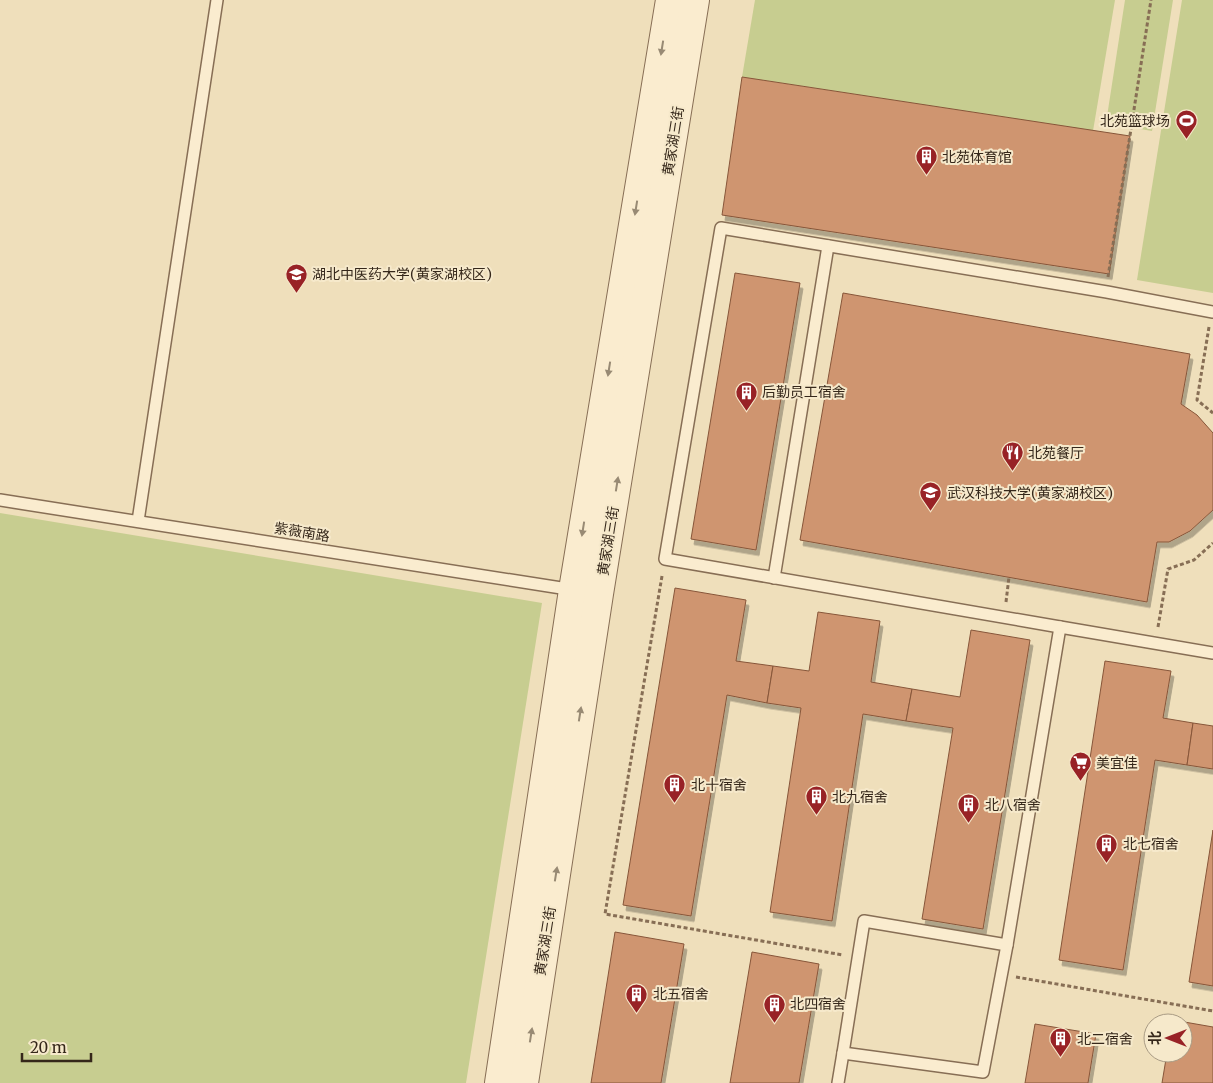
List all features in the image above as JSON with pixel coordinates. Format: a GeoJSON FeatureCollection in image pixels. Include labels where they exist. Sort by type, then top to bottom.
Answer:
{"type":"FeatureCollection","features":[{"type":"Feature","properties":{"kind":"street","name":"黄家湖三街"},"geometry":{"type":"LineString","coordinates":[[524,1083],[586,592],[670,0]]}},
{"type":"Feature","properties":{"kind":"street","name":"黄家湖三街"},"geometry":{"type":"LineString","coordinates":[[499,1083],[586,592],[695,0]]}},
{"type":"Feature","properties":{"kind":"lane"},"geometry":{"type":"LineString","coordinates":[[138,521],[217,0]]}},
{"type":"Feature","properties":{"kind":"lane"},"geometry":{"type":"LineString","coordinates":[[1212,312],[1107,292],[721,228],[665,560],[1213,652]]}},
{"type":"Feature","properties":{"kind":"lane"},"geometry":{"type":"LineString","coordinates":[[774,578],[828,246]]}},
{"type":"Feature","properties":{"kind":"lane","name":"紫薇南路"},"geometry":{"type":"LineString","coordinates":[[0,500],[586,592]]}},
{"type":"Feature","properties":{"kind":"lane"},"geometry":{"type":"LineString","coordinates":[[843,1053],[982,1078],[1002,975],[1060,627]]}},
{"type":"Feature","properties":{"kind":"lane"},"geometry":{"type":"LineString","coordinates":[[838,1083],[864,921],[1007,945]]}},
{"type":"Feature","properties":{"kind":"path"},"geometry":{"type":"LineString","coordinates":[[1107,292],[1151,0]]}},
{"type":"Feature","properties":{"kind":"path"},"geometry":{"type":"LineString","coordinates":[[1212,312],[1197,400],[1213,413]]}},
{"type":"Feature","properties":{"kind":"path"},"geometry":{"type":"LineString","coordinates":[[1161,608],[1168,569],[1194,560],[1213,543]]}},
{"type":"Feature","properties":{"kind":"path"},"geometry":{"type":"LineString","coordinates":[[665,560],[605,914],[858,957]]}},
{"type":"Feature","properties":{"kind":"path"},"geometry":{"type":"LineString","coordinates":[[1003,617],[1009,577]]}},
{"type":"Feature","properties":{"kind":"path"},"geometry":{"type":"LineString","coordinates":[[1002,975],[1213,1011]]}},
{"type":"Feature","properties":{"kind":"green space"},"geometry":{"type":"Polygon","coordinates":[[[755,0],[1115,0],[1093,131],[742,77],[755,0]]]}},
{"type":"Feature","properties":{"kind":"green space"},"geometry":{"type":"Polygon","coordinates":[[[1125,0],[1173,0],[1152,131],[1106,123],[1125,0]]]}},
{"type":"Feature","properties":{"kind":"green space","name":"北苑篮球场"},"geometry":{"type":"Polygon","coordinates":[[[1182,0],[1213,0],[1213,293],[1137,280],[1182,0]]]}},
{"type":"Feature","properties":{"kind":"green space"},"geometry":{"type":"Polygon","coordinates":[[[0,513],[542,603],[466,1083],[0,1083],[0,513]]]}},
{"type":"Feature","properties":{"kind":"building","name":"北苑体育馆"},"geometry":{"type":"Polygon","coordinates":[[[742,77],[1130,136],[1109,274],[722,215],[742,77]]]}},
{"type":"Feature","properties":{"kind":"building","name":"后勤员工宿舍"},"geometry":{"type":"Polygon","coordinates":[[[735,273],[800,283],[756,550],[691,539],[735,273]]]}},
{"type":"Feature","properties":{"kind":"building","name":"北苑餐厅"},"geometry":{"type":"Polygon","coordinates":[[[843,293],[1190,354],[1181,404],[1197,415],[1213,433],[1213,510],[1190,531],[1169,542],[1157,542],[1147,602],[800,540],[843,293]]]}},
{"type":"Feature","properties":{"kind":"building","name":"北十宿舍"},"geometry":{"type":"Polygon","coordinates":[[[675,588],[746,600],[736,661],[773,666],[767,703],[727,695],[691,916],[623,905],[675,588]]]}},
{"type":"Feature","properties":{"kind":"building","name":"北九宿舍"},"geometry":{"type":"Polygon","coordinates":[[[818,612],[880,621],[871,682],[912,689],[906,721],[863,714],[832,921],[770,912],[801,708],[767,703],[773,666],[809,671],[818,612]]]}},
{"type":"Feature","properties":{"kind":"building","name":"北八宿舍"},"geometry":{"type":"Polygon","coordinates":[[[971,630],[1030,640],[983,929],[922,919],[953,728],[906,721],[912,689],[960,697],[971,630]]]}},
{"type":"Feature","properties":{"kind":"building","name":"北七宿舍"},"geometry":{"type":"Polygon","coordinates":[[[1105,661],[1171,671],[1163,718],[1193,723],[1187,765],[1155,760],[1123,970],[1059,960],[1105,661]]]}},
{"type":"Feature","properties":{"kind":"building"},"geometry":{"type":"Polygon","coordinates":[[[1193,723],[1213,726],[1213,769],[1187,765],[1193,723]]]}},
{"type":"Feature","properties":{"kind":"building"},"geometry":{"type":"Polygon","coordinates":[[[1213,830],[1213,986],[1189,982],[1213,830]]]}},
{"type":"Feature","properties":{"kind":"building","name":"北五宿舍"},"geometry":{"type":"Polygon","coordinates":[[[615,932],[684,944],[661,1083],[591,1083],[615,932]]]}},
{"type":"Feature","properties":{"kind":"building","name":"北四宿舍"},"geometry":{"type":"Polygon","coordinates":[[[752,952],[819,964],[799,1083],[730,1083],[752,952]]]}},
{"type":"Feature","properties":{"kind":"building","name":"北二宿舍"},"geometry":{"type":"Polygon","coordinates":[[[1035,1024],[1096,1034],[1088,1083],[1025,1083],[1035,1024]]]}},
{"type":"Feature","properties":{"kind":"building"},"geometry":{"type":"Polygon","coordinates":[[[1193,1024],[1213,1027],[1213,1083],[1162,1083],[1165,1063],[1193,1063],[1193,1024]]]}},
{"type":"Feature","properties":{"kind":"place","name":"北苑篮球场"},"geometry":{"type":"Point","coordinates":[1186,140]}},
{"type":"Feature","properties":{"kind":"place","name":"北苑体育馆"},"geometry":{"type":"Point","coordinates":[926,176]}},
{"type":"Feature","properties":{"kind":"place","name":"湖北中医药大学(黄家湖校区)"},"geometry":{"type":"Point","coordinates":[296,293]}},
{"type":"Feature","properties":{"kind":"place","name":"后勤员工宿舍"},"geometry":{"type":"Point","coordinates":[746,411]}},
{"type":"Feature","properties":{"kind":"place","name":"北苑餐厅"},"geometry":{"type":"Point","coordinates":[1012,472]}},
{"type":"Feature","properties":{"kind":"place","name":"武汉科技大学(黄家湖校区)"},"geometry":{"type":"Point","coordinates":[931,512]}},
{"type":"Feature","properties":{"kind":"place","name":"美宜佳"},"geometry":{"type":"Point","coordinates":[1080,782]}},
{"type":"Feature","properties":{"kind":"place","name":"北十宿舍"},"geometry":{"type":"Point","coordinates":[675,804]}},
{"type":"Feature","properties":{"kind":"place","name":"北九宿舍"},"geometry":{"type":"Point","coordinates":[816,816]}},
{"type":"Feature","properties":{"kind":"place","name":"北八宿舍"},"geometry":{"type":"Point","coordinates":[969,824]}},
{"type":"Feature","properties":{"kind":"place","name":"北七宿舍"},"geometry":{"type":"Point","coordinates":[1107,863]}},
{"type":"Feature","properties":{"kind":"place","name":"北五宿舍"},"geometry":{"type":"Point","coordinates":[637,1013]}},
{"type":"Feature","properties":{"kind":"place","name":"北四宿舍"},"geometry":{"type":"Point","coordinates":[774,1023]}},
{"type":"Feature","properties":{"kind":"place","name":"北二宿舍"},"geometry":{"type":"Point","coordinates":[1061,1058]}}]}
